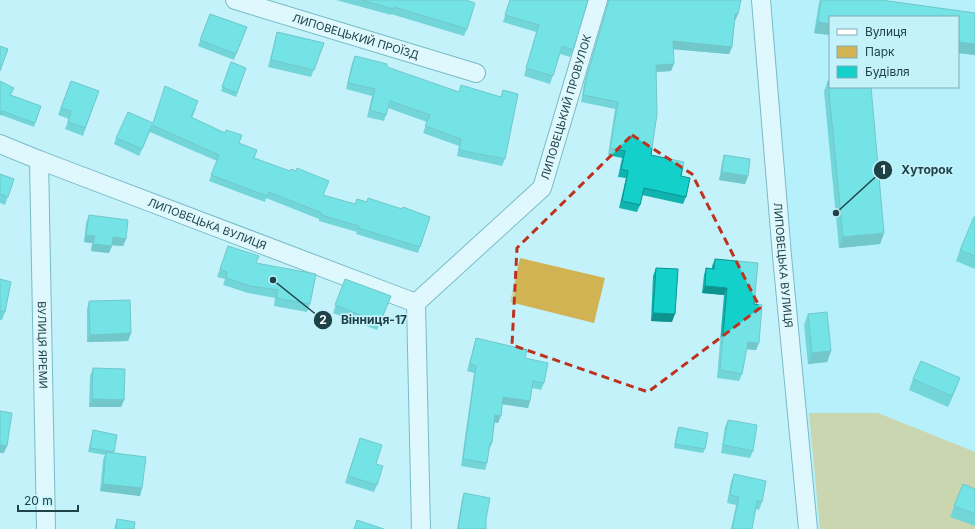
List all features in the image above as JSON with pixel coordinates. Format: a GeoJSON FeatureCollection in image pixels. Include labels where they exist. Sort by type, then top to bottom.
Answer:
{"type":"FeatureCollection","features":[{"type":"Feature","properties":{"kind":"street","name":"ЛИПОВЕЦЬКИЙ ПРОЇЗД"},"geometry":{"type":"LineString","coordinates":[[235,0],[476,73]]}},
{"type":"Feature","properties":{"kind":"street","name":"ЛИПОВЕЦЬКИЙ ПРОВУЛОК"},"geometry":{"type":"LineString","coordinates":[[416,303],[542,188],[598,0]]}},
{"type":"Feature","properties":{"kind":"street","name":"ЛИПОВЕЦЬКА ВУЛИЦЯ"},"geometry":{"type":"LineString","coordinates":[[761,0],[782,256],[808,529]]}},
{"type":"Feature","properties":{"kind":"street","name":"ЛИПОВЕЦЬКА ВУЛИЦЯ"},"geometry":{"type":"LineString","coordinates":[[0,144],[416,303]]}},
{"type":"Feature","properties":{"kind":"street","name":"ВУЛИЦЯ ЯРЕМИ"},"geometry":{"type":"LineString","coordinates":[[39,160],[46,529]]}},
{"type":"Feature","properties":{"kind":"street"},"geometry":{"type":"LineString","coordinates":[[416,303],[421,529]]}},
{"type":"Feature","properties":{"kind":"highlighted area"},"geometry":{"type":"Polygon","coordinates":[[[632,135],[692,174],[760,308],[648,392],[512,345],[517,248],[632,135]]]}},
{"type":"Feature","properties":{"kind":"shaded area"},"geometry":{"type":"Polygon","coordinates":[[[763,0],[975,0],[975,529],[810,529],[763,0]]]}},
{"type":"Feature","properties":{"kind":"green space"},"geometry":{"type":"Polygon","coordinates":[[[520,258],[605,278],[594,323],[510,302],[520,258]]]}},
{"type":"Feature","properties":{"kind":"green space"},"geometry":{"type":"Polygon","coordinates":[[[809,413],[878,413],[975,452],[975,529],[820,529],[809,413]]]}},
{"type":"Feature","properties":{"kind":"building"},"geometry":{"type":"Polygon","coordinates":[[[362,0],[466,0],[475,3],[467,29],[394,7],[393,9],[362,0]]]}},
{"type":"Feature","properties":{"kind":"building"},"geometry":{"type":"Polygon","coordinates":[[[510,0],[588,0],[573,50],[562,46],[553,76],[526,68],[539,25],[505,15],[510,0]]]}},
{"type":"Feature","properties":{"kind":"building"},"geometry":{"type":"Polygon","coordinates":[[[609,0],[741,0],[738,14],[735,14],[732,47],[673,41],[674,64],[656,65],[657,114],[651,155],[684,162],[681,176],[690,178],[686,197],[644,188],[640,205],[622,201],[628,171],[621,169],[625,151],[610,148],[618,102],[583,95],[609,0]]]}},
{"type":"Feature","properties":{"kind":"building"},"geometry":{"type":"Polygon","coordinates":[[[821,0],[881,0],[975,13],[975,44],[959,42],[959,16],[829,16],[829,24],[818,22],[821,0]]]}},
{"type":"Feature","properties":{"kind":"building"},"geometry":{"type":"Polygon","coordinates":[[[210,14],[247,27],[236,54],[200,40],[210,14]]]}},
{"type":"Feature","properties":{"kind":"building"},"geometry":{"type":"Polygon","coordinates":[[[277,32],[324,43],[314,70],[271,60],[277,32]]]}},
{"type":"Feature","properties":{"kind":"building"},"geometry":{"type":"Polygon","coordinates":[[[0,46],[8,49],[0,71],[0,46]]]}},
{"type":"Feature","properties":{"kind":"building"},"geometry":{"type":"Polygon","coordinates":[[[355,56],[387,64],[387,67],[459,92],[461,85],[501,97],[503,90],[518,94],[505,159],[459,150],[461,139],[425,126],[430,115],[390,101],[386,115],[370,110],[375,89],[348,83],[355,56]]]}},
{"type":"Feature","properties":{"kind":"building"},"geometry":{"type":"Polygon","coordinates":[[[231,62],[246,68],[237,93],[222,87],[231,62]]]}},
{"type":"Feature","properties":{"kind":"building"},"geometry":{"type":"Polygon","coordinates":[[[0,81],[14,88],[10,95],[41,106],[35,123],[2,111],[0,115],[0,81]]]}},
{"type":"Feature","properties":{"kind":"building"},"geometry":{"type":"Polygon","coordinates":[[[71,81],[99,91],[85,128],[68,122],[71,111],[61,108],[71,81]]]}},
{"type":"Feature","properties":{"kind":"building"},"geometry":{"type":"Polygon","coordinates":[[[828,81],[829,88],[871,88],[884,233],[843,237],[828,81]]]}},
{"type":"Feature","properties":{"kind":"building"},"geometry":{"type":"Polygon","coordinates":[[[165,86],[198,101],[191,117],[225,133],[226,130],[242,135],[239,143],[257,150],[254,158],[290,171],[291,169],[296,171],[297,168],[329,181],[323,195],[355,204],[357,199],[367,202],[368,198],[402,209],[403,207],[430,217],[420,247],[358,228],[359,226],[321,215],[322,213],[269,192],[267,196],[211,175],[219,155],[152,125],[142,149],[116,138],[128,112],[153,123],[165,86]]]}},
{"type":"Feature","properties":{"kind":"building"},"geometry":{"type":"Polygon","coordinates":[[[724,155],[750,159],[748,176],[722,172],[724,155]]]}},
{"type":"Feature","properties":{"kind":"building"},"geometry":{"type":"Polygon","coordinates":[[[0,174],[14,179],[8,197],[0,194],[0,174]]]}},
{"type":"Feature","properties":{"kind":"building"},"geometry":{"type":"Polygon","coordinates":[[[89,215],[128,220],[126,239],[113,237],[112,246],[93,244],[95,236],[86,235],[89,215]]]}},
{"type":"Feature","properties":{"kind":"building"},"geometry":{"type":"Polygon","coordinates":[[[975,217],[975,256],[960,250],[975,217]]]}},
{"type":"Feature","properties":{"kind":"building"},"geometry":{"type":"Polygon","coordinates":[[[228,246],[259,256],[256,263],[316,274],[310,304],[276,298],[278,290],[250,286],[226,278],[227,272],[220,269],[228,246]]]}},
{"type":"Feature","properties":{"kind":"building"},"geometry":{"type":"Polygon","coordinates":[[[715,259],[758,263],[754,304],[762,305],[759,343],[748,342],[742,374],[720,370],[727,288],[705,286],[706,268],[714,269],[715,259]]]}},
{"type":"Feature","properties":{"kind":"building"},"geometry":{"type":"Polygon","coordinates":[[[656,268],[678,269],[675,314],[653,313],[656,268]]]}},
{"type":"Feature","properties":{"kind":"building"},"geometry":{"type":"Polygon","coordinates":[[[0,279],[11,282],[5,312],[0,311],[0,279]]]}},
{"type":"Feature","properties":{"kind":"building"},"geometry":{"type":"Polygon","coordinates":[[[345,279],[391,296],[380,323],[335,305],[345,279]]]}},
{"type":"Feature","properties":{"kind":"building"},"geometry":{"type":"Polygon","coordinates":[[[130,300],[131,333],[90,335],[89,301],[130,300]]]}},
{"type":"Feature","properties":{"kind":"building"},"geometry":{"type":"Polygon","coordinates":[[[827,312],[831,351],[812,353],[808,314],[827,312]]]}},
{"type":"Feature","properties":{"kind":"building"},"geometry":{"type":"Polygon","coordinates":[[[476,338],[527,350],[525,358],[548,363],[544,383],[533,381],[530,401],[503,397],[501,416],[495,415],[492,443],[490,443],[487,463],[463,459],[476,366],[470,364],[476,338]]]}},
{"type":"Feature","properties":{"kind":"building"},"geometry":{"type":"Polygon","coordinates":[[[921,361],[960,378],[952,396],[913,379],[921,361]]]}},
{"type":"Feature","properties":{"kind":"building"},"geometry":{"type":"Polygon","coordinates":[[[93,368],[125,369],[124,400],[92,399],[93,368]]]}},
{"type":"Feature","properties":{"kind":"building"},"geometry":{"type":"Polygon","coordinates":[[[0,411],[12,413],[7,446],[0,445],[0,411]]]}},
{"type":"Feature","properties":{"kind":"building"},"geometry":{"type":"Polygon","coordinates":[[[728,420],[757,425],[753,451],[723,445],[728,420]]]}},
{"type":"Feature","properties":{"kind":"building"},"geometry":{"type":"Polygon","coordinates":[[[679,427],[708,433],[705,449],[675,444],[679,427]]]}},
{"type":"Feature","properties":{"kind":"building"},"geometry":{"type":"Polygon","coordinates":[[[93,430],[117,435],[114,452],[90,448],[93,430]]]}},
{"type":"Feature","properties":{"kind":"building"},"geometry":{"type":"Polygon","coordinates":[[[360,438],[382,445],[376,464],[383,466],[377,485],[348,476],[360,438]]]}},
{"type":"Feature","properties":{"kind":"building"},"geometry":{"type":"Polygon","coordinates":[[[106,452],[146,457],[142,488],[103,484],[106,452]]]}},
{"type":"Feature","properties":{"kind":"building"},"geometry":{"type":"Polygon","coordinates":[[[734,474],[766,481],[762,502],[757,501],[752,529],[732,529],[739,497],[730,495],[734,474]]]}},
{"type":"Feature","properties":{"kind":"building"},"geometry":{"type":"Polygon","coordinates":[[[963,484],[975,489],[975,514],[954,506],[963,484]]]}},
{"type":"Feature","properties":{"kind":"building"},"geometry":{"type":"Polygon","coordinates":[[[464,493],[490,498],[486,519],[486,529],[458,529],[464,493]]]}},
{"type":"Feature","properties":{"kind":"building"},"geometry":{"type":"Polygon","coordinates":[[[117,519],[135,522],[134,529],[116,529],[117,519]]]}},
{"type":"Feature","properties":{"kind":"building"},"geometry":{"type":"Polygon","coordinates":[[[357,520],[384,529],[354,529],[357,520]]]}},
{"type":"Feature","properties":{"kind":"place","name":"Хуторок"},"geometry":{"type":"Point","coordinates":[836,213]}},
{"type":"Feature","properties":{"kind":"place","name":"Вінниця-17"},"geometry":{"type":"Point","coordinates":[273,280]}}]}
